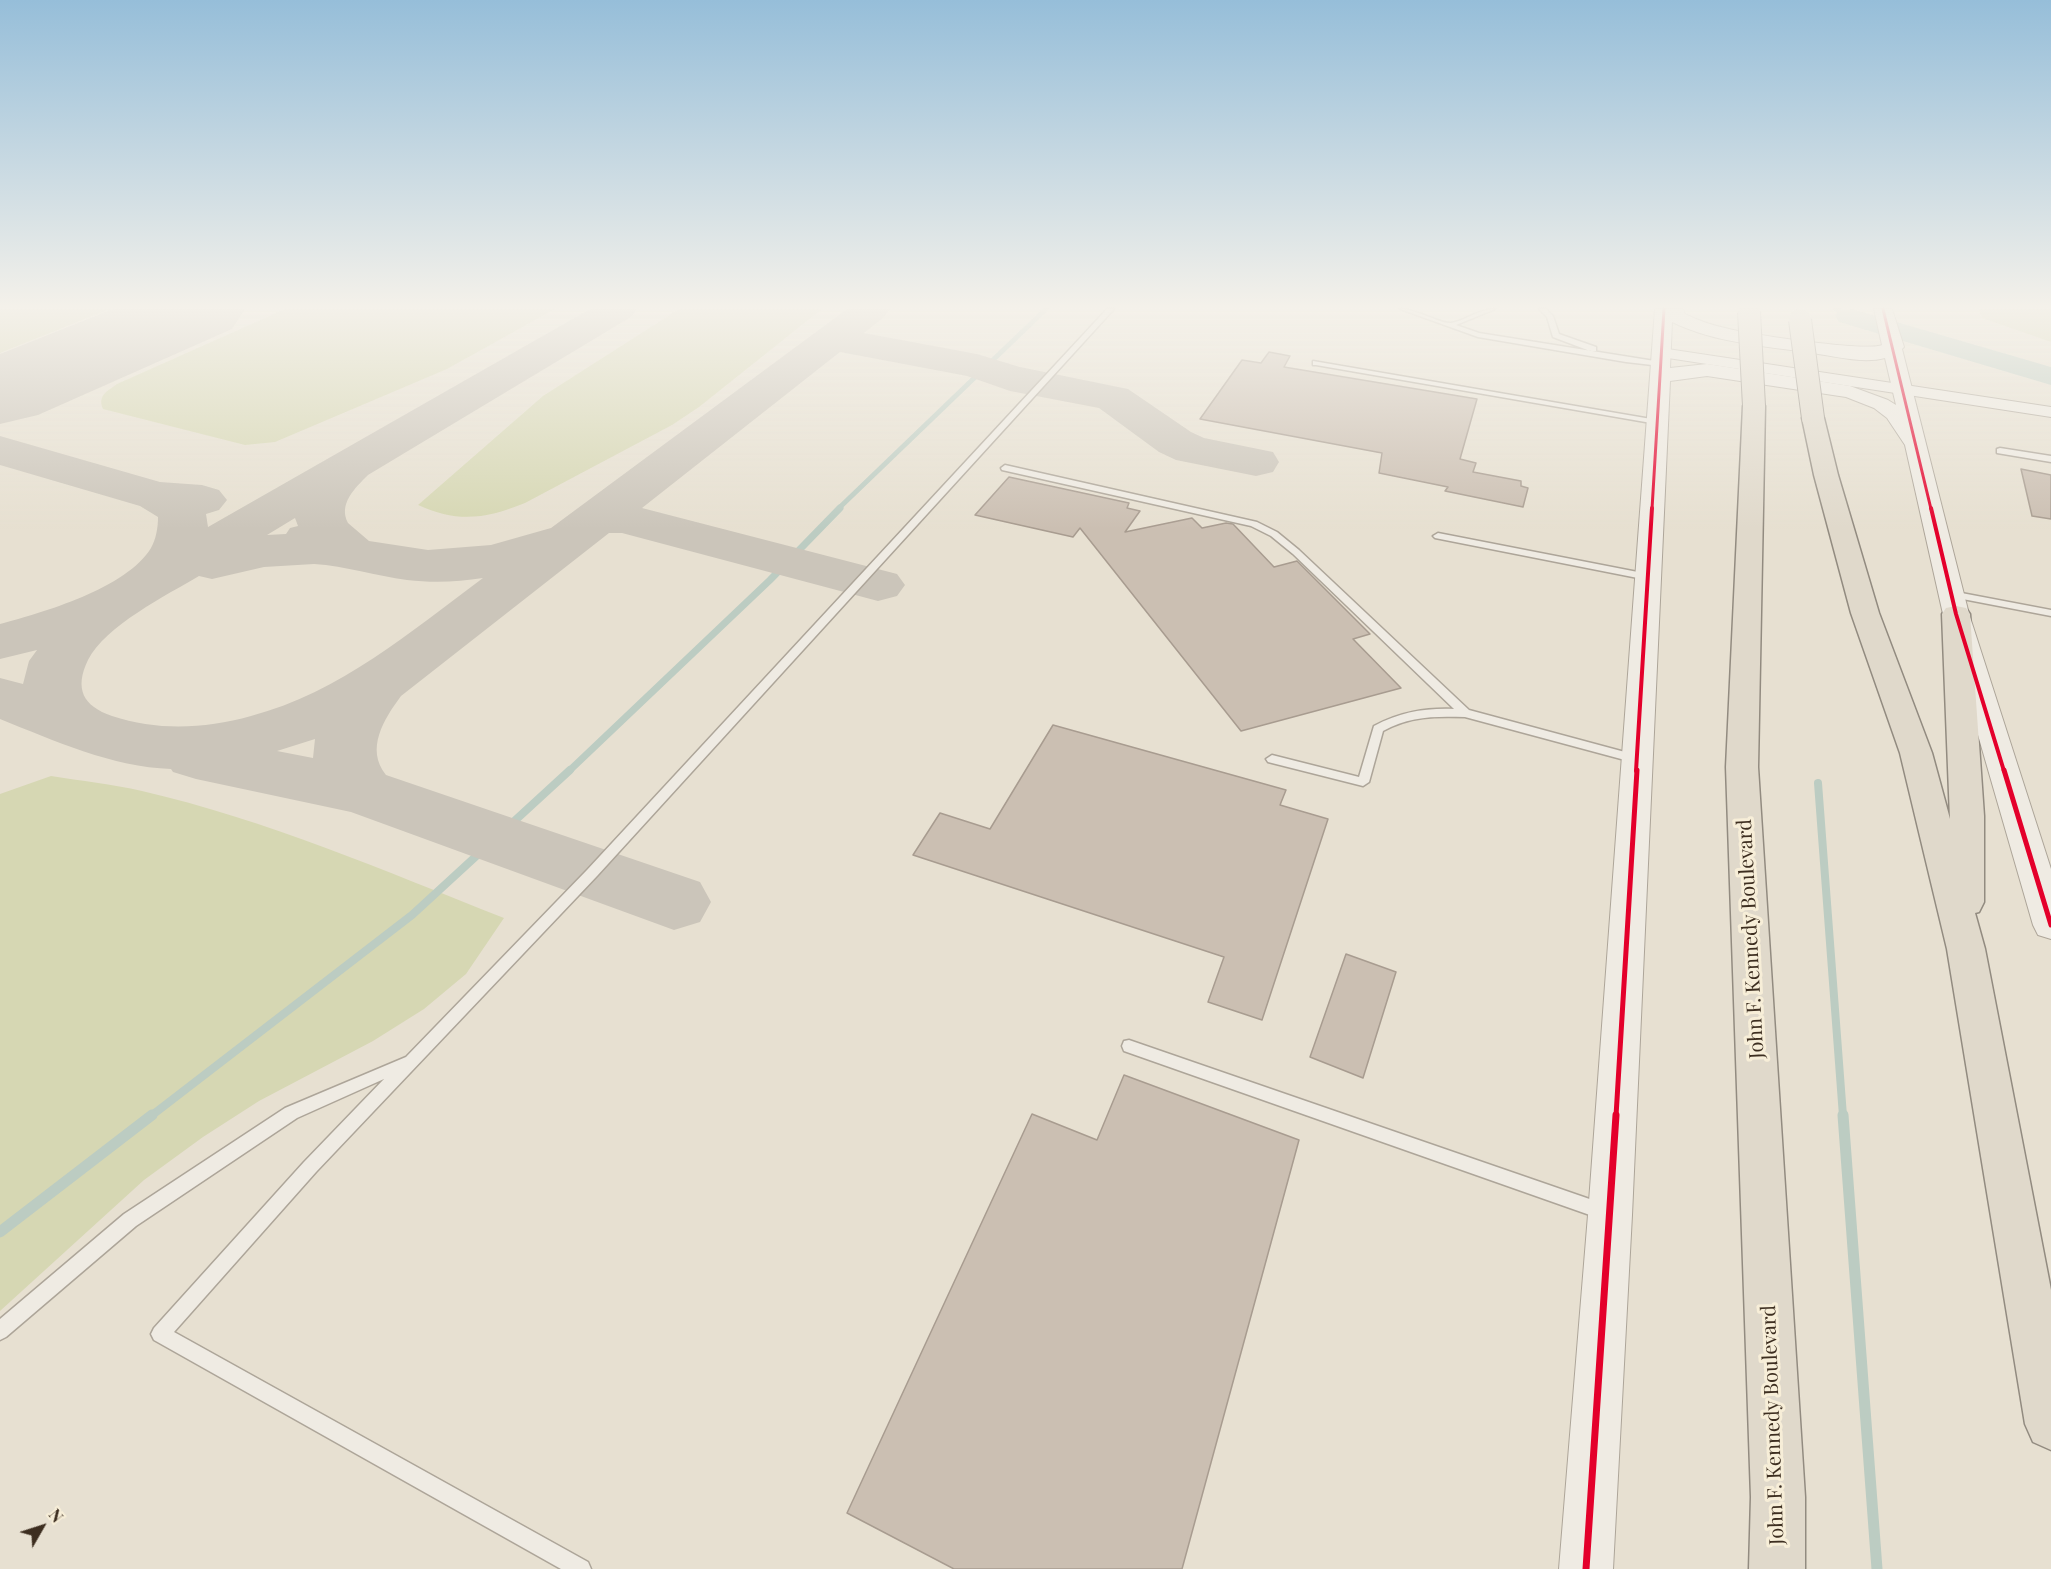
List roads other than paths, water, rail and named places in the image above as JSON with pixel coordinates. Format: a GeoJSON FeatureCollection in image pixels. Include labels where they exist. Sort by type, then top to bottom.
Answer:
{"type":"FeatureCollection","features":[{"type":"Feature","properties":{"kind":"highway","name":"John F. Kennedy Boulevard"},"geometry":{"type":"LineString","coordinates":[[1753,382],[1754,406],[1742,767],[1778,1497],[1777,1569]]}},
{"type":"Feature","properties":{"kind":"highway"},"geometry":{"type":"LineString","coordinates":[[1808,382],[1813,418],[1826,475],[1865,613],[1916,753],[1966,949],[2051,1424]]}},
{"type":"Feature","properties":{"kind":"highway"},"geometry":{"type":"LineString","coordinates":[[1954,604],[1967,816],[1966,949]]}},
{"type":"Feature","properties":{"kind":"street"},"geometry":{"type":"LineString","coordinates":[[1586,1569],[1610,1215],[1660,382]]}},
{"type":"Feature","properties":{"kind":"street"},"geometry":{"type":"LineString","coordinates":[[1786,382],[1850,392],[1881,404],[1895,414],[1918,451]]}},
{"type":"Feature","properties":{"kind":"street"},"geometry":{"type":"LineString","coordinates":[[1902,382],[1954,604],[2051,925]]}},
{"type":"Feature","properties":{"kind":"street"},"geometry":{"type":"LineString","coordinates":[[1903,382],[2051,412]]}},
{"type":"Feature","properties":{"kind":"street"},"geometry":{"type":"LineString","coordinates":[[1904,382],[2051,398]]}},
{"type":"Feature","properties":{"kind":"lane"},"geometry":{"type":"LineString","coordinates":[[581,1569],[160,1334],[310,1167],[592,873],[1044,382]]}},
{"type":"Feature","properties":{"kind":"lane"},"geometry":{"type":"LineString","coordinates":[[1427,382],[1657,422]]}},
{"type":"Feature","properties":{"kind":"lane"},"geometry":{"type":"LineString","coordinates":[[2000,451],[2051,459]]}},
{"type":"Feature","properties":{"kind":"lane"},"geometry":{"type":"LineString","coordinates":[[1005,468],[1254,524],[1274,534],[1296,552],[1465,713]]}},
{"type":"Feature","properties":{"kind":"lane"},"geometry":{"type":"LineString","coordinates":[[1438,536],[1648,578]]}},
{"type":"Feature","properties":{"kind":"lane"},"geometry":{"type":"LineString","coordinates":[[1954,604],[2051,613]]}},
{"type":"Feature","properties":{"kind":"lane"},"geometry":{"type":"LineString","coordinates":[[1272,759],[1363,782],[1378,729],[1395,718],[1427,712],[1465,713],[1637,759]]}},
{"type":"Feature","properties":{"kind":"lane"},"geometry":{"type":"LineString","coordinates":[[1129,1046],[1610,1215]]}},
{"type":"Feature","properties":{"kind":"lane"},"geometry":{"type":"LineString","coordinates":[[0,1331],[130,1220],[291,1113],[412,1060]]}},
{"type":"Feature","properties":{"kind":"waterway"},"geometry":{"type":"LineString","coordinates":[[838,509],[970,382]]}},
{"type":"Feature","properties":{"kind":"waterway"},"geometry":{"type":"LineString","coordinates":[[569,771],[770,580],[840,508]]}},
{"type":"Feature","properties":{"kind":"waterway"},"geometry":{"type":"LineString","coordinates":[[151,1116],[412,915],[570,770]]}},
{"type":"Feature","properties":{"kind":"waterway"},"geometry":{"type":"LineString","coordinates":[[1818,783],[1843,1116]]}},
{"type":"Feature","properties":{"kind":"waterway"},"geometry":{"type":"LineString","coordinates":[[0,1232],[152,1115]]}},
{"type":"Feature","properties":{"kind":"waterway"},"geometry":{"type":"LineString","coordinates":[[1843,1115],[1877,1569]]}}]}
